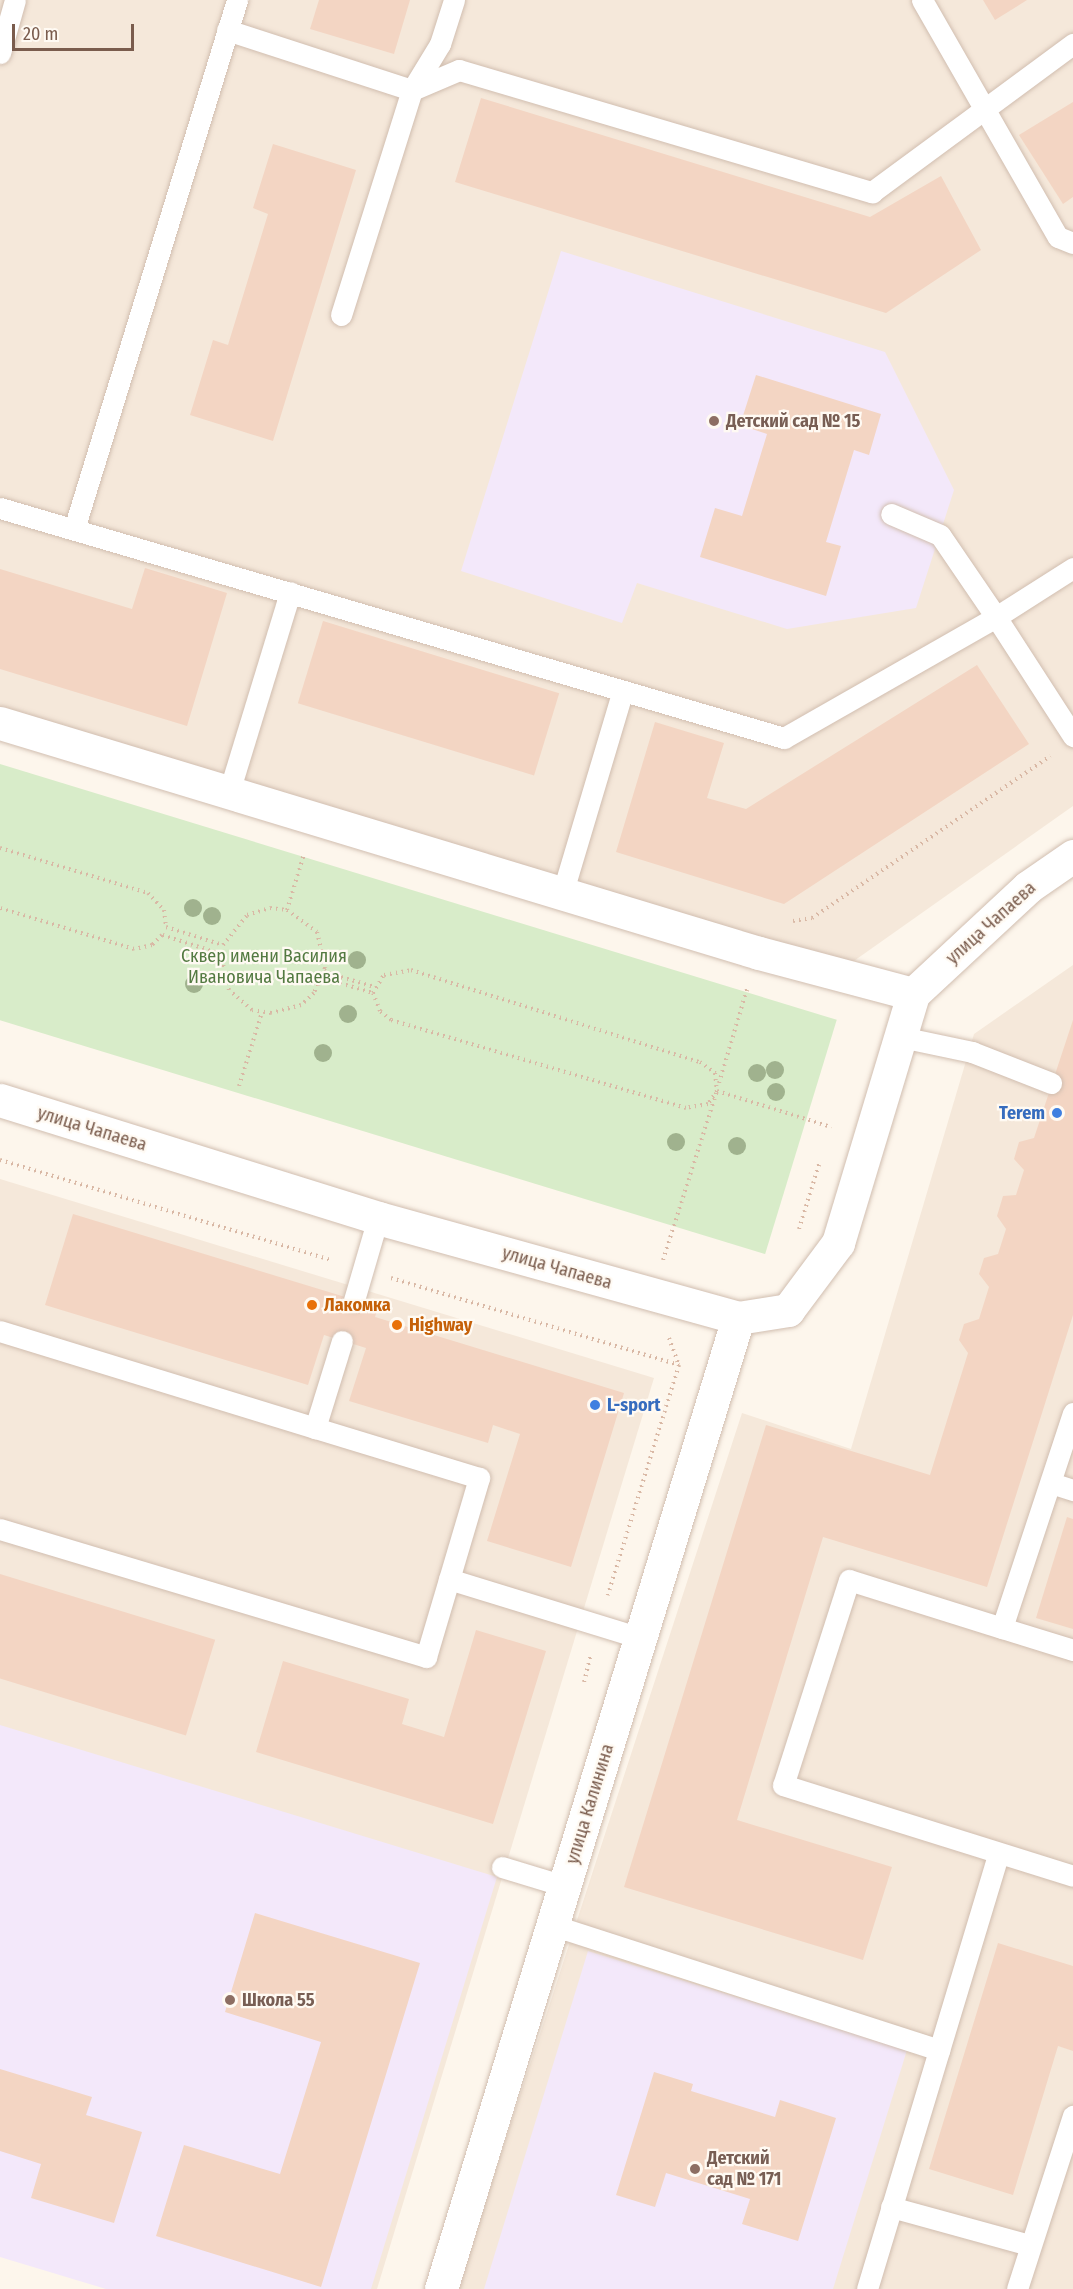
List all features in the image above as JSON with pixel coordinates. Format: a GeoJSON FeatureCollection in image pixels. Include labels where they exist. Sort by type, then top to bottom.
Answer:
{"type":"FeatureCollection","features":[{"type":"Feature","properties":{"kind":"street"},"geometry":{"type":"LineString","coordinates":[[0,723],[563,891],[759,953],[913,994]]}},
{"type":"Feature","properties":{"kind":"street","name":"улица Чапаева"},"geometry":{"type":"LineString","coordinates":[[0,1100],[378,1218],[738,1318],[788,1310],[838,1243],[913,994],[1028,887],[1073,856]]}},
{"type":"Feature","properties":{"kind":"street","name":"улица Калинина"},"geometry":{"type":"LineString","coordinates":[[441,2289],[738,1318]]}},
{"type":"Feature","properties":{"kind":"lane"},"geometry":{"type":"LineString","coordinates":[[0,53],[15,0]]}},
{"type":"Feature","properties":{"kind":"lane"},"geometry":{"type":"LineString","coordinates":[[74,529],[237,0]]}},
{"type":"Feature","properties":{"kind":"lane"},"geometry":{"type":"LineString","coordinates":[[341,315],[412,90],[440,44],[454,0]]}},
{"type":"Feature","properties":{"kind":"lane"},"geometry":{"type":"LineString","coordinates":[[922,0],[1058,237],[1073,243]]}},
{"type":"Feature","properties":{"kind":"lane"},"geometry":{"type":"LineString","coordinates":[[227,30],[412,90],[459,70],[872,192],[982,107],[1073,44]]}},
{"type":"Feature","properties":{"kind":"lane"},"geometry":{"type":"LineString","coordinates":[[0,508],[290,592],[622,693],[784,738],[996,617],[1073,568]]}},
{"type":"Feature","properties":{"kind":"lane"},"geometry":{"type":"LineString","coordinates":[[891,514],[940,535],[1073,736]]}},
{"type":"Feature","properties":{"kind":"lane"},"geometry":{"type":"LineString","coordinates":[[229,792],[290,592]]}},
{"type":"Feature","properties":{"kind":"lane"},"geometry":{"type":"LineString","coordinates":[[563,891],[622,693]]}},
{"type":"Feature","properties":{"kind":"lane"},"geometry":{"type":"LineString","coordinates":[[901,1037],[972,1052],[1051,1083]]}},
{"type":"Feature","properties":{"kind":"lane"},"geometry":{"type":"LineString","coordinates":[[354,1300],[378,1218]]}},
{"type":"Feature","properties":{"kind":"lane"},"geometry":{"type":"LineString","coordinates":[[0,1331],[478,1478],[426,1657],[0,1529]]}},
{"type":"Feature","properties":{"kind":"lane"},"geometry":{"type":"LineString","coordinates":[[315,1428],[342,1341]]}},
{"type":"Feature","properties":{"kind":"lane"},"geometry":{"type":"LineString","coordinates":[[1002,1628],[1073,1413]]}},
{"type":"Feature","properties":{"kind":"lane"},"geometry":{"type":"LineString","coordinates":[[1051,1483],[1073,1490]]}},
{"type":"Feature","properties":{"kind":"lane"},"geometry":{"type":"LineString","coordinates":[[449,1579],[641,1638]]}},
{"type":"Feature","properties":{"kind":"lane"},"geometry":{"type":"LineString","coordinates":[[1073,1650],[849,1580],[783,1785],[1073,1876]]}},
{"type":"Feature","properties":{"kind":"lane"},"geometry":{"type":"LineString","coordinates":[[867,2289],[998,1854]]}},
{"type":"Feature","properties":{"kind":"lane"},"geometry":{"type":"LineString","coordinates":[[502,1868],[564,1886]]}},
{"type":"Feature","properties":{"kind":"lane"},"geometry":{"type":"LineString","coordinates":[[552,1925],[939,2050]]}},
{"type":"Feature","properties":{"kind":"lane"},"geometry":{"type":"LineString","coordinates":[[1017,2289],[1029,2245],[1073,2116]]}},
{"type":"Feature","properties":{"kind":"lane"},"geometry":{"type":"LineString","coordinates":[[891,2207],[1029,2245]]}},
{"type":"Feature","properties":{"kind":"path"},"geometry":{"type":"LineString","coordinates":[[675,1219],[768,926],[812,918],[1054,753]]}},
{"type":"Feature","properties":{"kind":"path"},"geometry":{"type":"LineString","coordinates":[[0,848],[148,893],[164,910],[166,927],[223,945],[247,915],[270,908],[287,910],[317,932],[323,978],[301,1005],[262,1012],[230,990],[221,954],[162,935],[152,945],[134,949],[0,908]]}},
{"type":"Feature","properties":{"kind":"path"},"geometry":{"type":"LineString","coordinates":[[287,910],[306,850]]}},
{"type":"Feature","properties":{"kind":"path"},"geometry":{"type":"LineString","coordinates":[[411,970],[705,1064],[715,1073],[717,1091],[708,1104],[686,1108],[391,1020],[380,1011],[373,993],[375,987],[391,972],[411,970]]}},
{"type":"Feature","properties":{"kind":"path"},"geometry":{"type":"LineString","coordinates":[[324,972],[375,987]]}},
{"type":"Feature","properties":{"kind":"path"},"geometry":{"type":"LineString","coordinates":[[323,978],[373,993]]}},
{"type":"Feature","properties":{"kind":"path"},"geometry":{"type":"LineString","coordinates":[[239,1086],[262,1012]]}},
{"type":"Feature","properties":{"kind":"path"},"geometry":{"type":"LineString","coordinates":[[717,1091],[831,1127]]}},
{"type":"Feature","properties":{"kind":"shaded area"},"geometry":{"type":"Polygon","coordinates":[[[0,0],[1073,0],[1073,806],[827,980],[0,717],[0,0]]]}},
{"type":"Feature","properties":{"kind":"shaded area","name":"Детский сад № 15"},"geometry":{"type":"Polygon","coordinates":[[[561,251],[885,352],[954,490],[916,608],[787,629],[637,583],[622,623],[461,571],[561,251]]]}},
{"type":"Feature","properties":{"kind":"shaded area"},"geometry":{"type":"Polygon","coordinates":[[[1073,965],[1073,2289],[457,2289],[742,1413],[851,1449],[974,1034],[1073,965]]]}},
{"type":"Feature","properties":{"kind":"shaded area"},"geometry":{"type":"Polygon","coordinates":[[[0,1179],[654,1378],[377,2289],[113,2289],[0,2255],[0,1179]]]}},
{"type":"Feature","properties":{"kind":"shaded area","name":"Школа 55"},"geometry":{"type":"Polygon","coordinates":[[[0,1725],[497,1877],[371,2289],[106,2289],[0,2257],[0,1725]]]}},
{"type":"Feature","properties":{"kind":"shaded area","name":"Детский сад № 171"},"geometry":{"type":"Polygon","coordinates":[[[588,1951],[907,2050],[833,2289],[484,2289],[588,1951]]]}},
{"type":"Feature","properties":{"kind":"green space","name":"Сквер имени Василия Ивановича Чапаева"},"geometry":{"type":"Polygon","coordinates":[[[0,764],[837,1020],[765,1254],[0,1020],[0,764]]]}},
{"type":"Feature","properties":{"kind":"building"},"geometry":{"type":"Polygon","coordinates":[[[319,0],[410,0],[394,54],[310,29],[319,0]]]}},
{"type":"Feature","properties":{"kind":"building"},"geometry":{"type":"Polygon","coordinates":[[[983,0],[1027,0],[995,20],[983,0]]]}},
{"type":"Feature","properties":{"kind":"building"},"geometry":{"type":"Polygon","coordinates":[[[481,98],[870,217],[941,176],[981,250],[886,313],[455,182],[481,98]]]}},
{"type":"Feature","properties":{"kind":"building"},"geometry":{"type":"Polygon","coordinates":[[[1073,102],[1073,197],[1063,204],[1019,135],[1073,102]]]}},
{"type":"Feature","properties":{"kind":"building"},"geometry":{"type":"Polygon","coordinates":[[[273,144],[356,170],[273,441],[190,415],[213,340],[228,345],[268,214],[253,208],[273,144]]]}},
{"type":"Feature","properties":{"kind":"building"},"geometry":{"type":"Polygon","coordinates":[[[756,375],[881,414],[869,455],[854,450],[826,542],[841,546],[826,596],[700,557],[715,508],[742,516],[767,434],[740,425],[756,375]]]}},
{"type":"Feature","properties":{"kind":"building"},"geometry":{"type":"Polygon","coordinates":[[[145,568],[227,593],[187,726],[0,669],[0,569],[132,609],[145,568]]]}},
{"type":"Feature","properties":{"kind":"building"},"geometry":{"type":"Polygon","coordinates":[[[323,621],[559,693],[534,775],[298,703],[323,621]]]}},
{"type":"Feature","properties":{"kind":"building"},"geometry":{"type":"Polygon","coordinates":[[[977,665],[1029,744],[784,904],[616,852],[655,722],[724,743],[707,798],[746,809],[977,665]]]}},
{"type":"Feature","properties":{"kind":"building"},"geometry":{"type":"Polygon","coordinates":[[[1073,1020],[1073,1315],[987,1587],[823,1537],[737,1820],[892,1867],[863,1960],[624,1887],[766,1425],[930,1475],[968,1353],[959,1340],[964,1324],[979,1319],[989,1287],[979,1274],[984,1258],[998,1254],[1006,1229],[997,1216],[1003,1196],[1016,1195],[1024,1170],[1014,1159],[1019,1142],[1034,1138],[1073,1020]]]}},
{"type":"Feature","properties":{"kind":"building"},"geometry":{"type":"Polygon","coordinates":[[[73,1214],[378,1307],[375,1317],[624,1393],[571,1567],[487,1541],[520,1434],[493,1425],[488,1443],[349,1401],[366,1348],[324,1335],[308,1385],[45,1305],[73,1214]]]}},
{"type":"Feature","properties":{"kind":"building"},"geometry":{"type":"Polygon","coordinates":[[[1067,1517],[1073,1519],[1073,1629],[1036,1618],[1067,1517]]]}},
{"type":"Feature","properties":{"kind":"building"},"geometry":{"type":"Polygon","coordinates":[[[0,1574],[215,1640],[186,1735],[0,1679],[0,1574]]]}},
{"type":"Feature","properties":{"kind":"building"},"geometry":{"type":"Polygon","coordinates":[[[476,1630],[546,1651],[493,1824],[256,1752],[283,1661],[409,1699],[402,1724],[444,1737],[476,1630]]]}},
{"type":"Feature","properties":{"kind":"building"},"geometry":{"type":"Polygon","coordinates":[[[255,1913],[420,1963],[321,2287],[156,2236],[184,2145],[280,2174],[321,2042],[225,2012],[255,1913]]]}},
{"type":"Feature","properties":{"kind":"building"},"geometry":{"type":"Polygon","coordinates":[[[998,1943],[1073,1966],[1073,2051],[1058,2046],[1013,2195],[929,2169],[998,1943]]]}},
{"type":"Feature","properties":{"kind":"building"},"geometry":{"type":"Polygon","coordinates":[[[0,2069],[92,2097],[86,2115],[142,2132],[114,2223],[31,2198],[41,2164],[0,2151],[0,2069]]]}},
{"type":"Feature","properties":{"kind":"building"},"geometry":{"type":"Polygon","coordinates":[[[654,2072],[693,2084],[691,2091],[775,2117],[780,2100],[836,2118],[798,2241],[742,2224],[750,2199],[666,2173],[655,2207],[616,2195],[654,2072]]]}},
{"type":"Feature","properties":{"kind":"place","name":"Детский сад № 15"},"geometry":{"type":"Point","coordinates":[714,421]}},
{"type":"Feature","properties":{"kind":"place","name":"Terem"},"geometry":{"type":"Point","coordinates":[1057,1113]}},
{"type":"Feature","properties":{"kind":"place","name":"Лакомка"},"geometry":{"type":"Point","coordinates":[312,1305]}},
{"type":"Feature","properties":{"kind":"place","name":"Highway"},"geometry":{"type":"Point","coordinates":[397,1325]}},
{"type":"Feature","properties":{"kind":"place","name":"L-sport"},"geometry":{"type":"Point","coordinates":[595,1405]}},
{"type":"Feature","properties":{"kind":"place","name":"Школа 55"},"geometry":{"type":"Point","coordinates":[230,2000]}},
{"type":"Feature","properties":{"kind":"place","name":"Детский сад № 171"},"geometry":{"type":"Point","coordinates":[695,2169]}}]}
